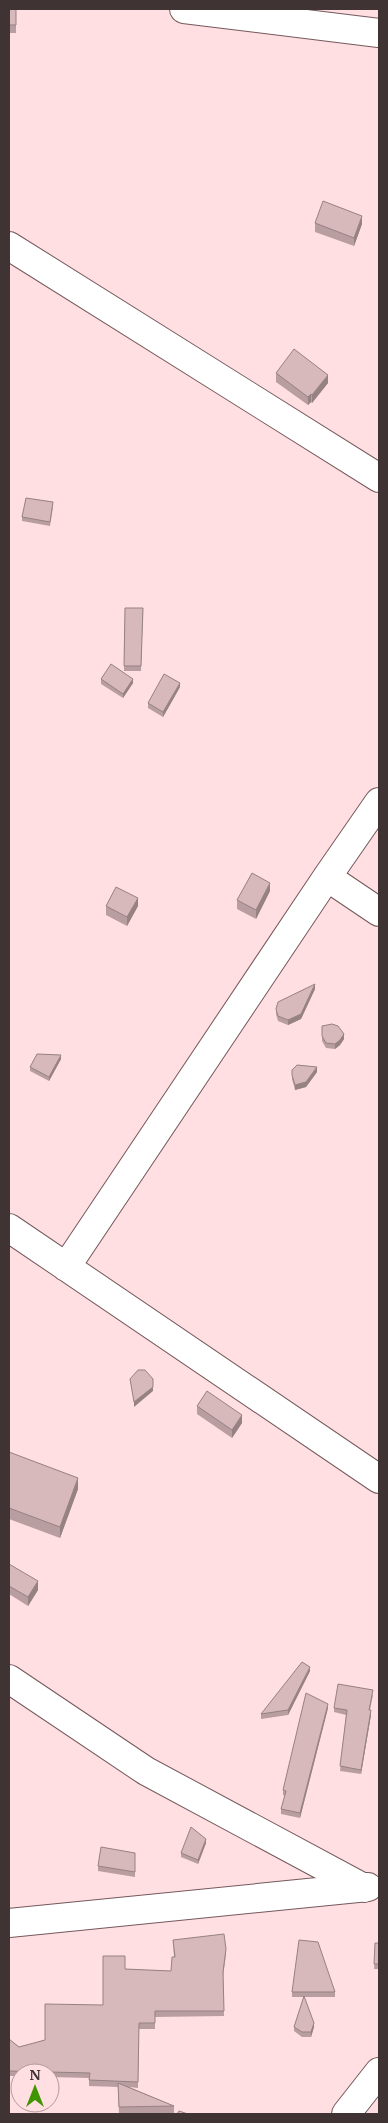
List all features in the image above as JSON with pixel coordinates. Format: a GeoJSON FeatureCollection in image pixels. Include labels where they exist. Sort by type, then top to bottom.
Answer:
{"type":"FeatureCollection","features":[{"type":"Feature","properties":{"kind":"street"},"geometry":{"type":"LineString","coordinates":[[184,9],[379,33]]}},
{"type":"Feature","properties":{"kind":"street"},"geometry":{"type":"LineString","coordinates":[[9,246],[379,478]]}},
{"type":"Feature","properties":{"kind":"street"},"geometry":{"type":"LineString","coordinates":[[66,1267],[327,876],[379,802]]}},
{"type":"Feature","properties":{"kind":"street"},"geometry":{"type":"LineString","coordinates":[[327,876],[379,912]]}},
{"type":"Feature","properties":{"kind":"street"},"geometry":{"type":"LineString","coordinates":[[9,1228],[379,1479]]}},
{"type":"Feature","properties":{"kind":"street"},"geometry":{"type":"LineString","coordinates":[[9,1679],[146,1771],[372,1887]]}},
{"type":"Feature","properties":{"kind":"street"},"geometry":{"type":"LineString","coordinates":[[11,1925],[372,1887]]}},
{"type":"Feature","properties":{"kind":"street"},"geometry":{"type":"LineString","coordinates":[[346,2114],[379,2072]]}},
{"type":"Feature","properties":{"kind":"building"},"geometry":{"type":"Polygon","coordinates":[[[9,9],[16,9],[16,25],[9,25],[9,9]]]}},
{"type":"Feature","properties":{"kind":"building"},"geometry":{"type":"Polygon","coordinates":[[[323,201],[362,216],[354,238],[315,223],[323,201]]]}},
{"type":"Feature","properties":{"kind":"building"},"geometry":{"type":"Polygon","coordinates":[[[294,349],[328,375],[312,395],[308,397],[276,373],[294,349]]]}},
{"type":"Feature","properties":{"kind":"building"},"geometry":{"type":"Polygon","coordinates":[[[26,498],[53,502],[50,522],[22,517],[26,498]]]}},
{"type":"Feature","properties":{"kind":"building"},"geometry":{"type":"Polygon","coordinates":[[[125,608],[143,608],[141,666],[124,666],[125,608]]]}},
{"type":"Feature","properties":{"kind":"building"},"geometry":{"type":"Polygon","coordinates":[[[111,664],[133,679],[123,694],[101,679],[111,664]]]}},
{"type":"Feature","properties":{"kind":"building"},"geometry":{"type":"Polygon","coordinates":[[[164,674],[180,683],[163,712],[148,703],[164,674]]]}},
{"type":"Feature","properties":{"kind":"building"},"geometry":{"type":"Polygon","coordinates":[[[252,873],[270,883],[256,910],[237,900],[252,873]]]}},
{"type":"Feature","properties":{"kind":"building"},"geometry":{"type":"Polygon","coordinates":[[[116,887],[138,898],[127,917],[106,906],[116,887]]]}},
{"type":"Feature","properties":{"kind":"building"},"geometry":{"type":"Polygon","coordinates":[[[315,984],[301,1014],[288,1020],[278,1016],[276,1009],[278,1002],[315,984]]]}},
{"type":"Feature","properties":{"kind":"building"},"geometry":{"type":"Polygon","coordinates":[[[332,1024],[338,1026],[344,1034],[335,1044],[326,1043],[322,1036],[322,1026],[332,1024]]]}},
{"type":"Feature","properties":{"kind":"building"},"geometry":{"type":"Polygon","coordinates":[[[37,1054],[61,1055],[49,1077],[30,1067],[37,1054]]]}},
{"type":"Feature","properties":{"kind":"building"},"geometry":{"type":"Polygon","coordinates":[[[297,1065],[317,1067],[306,1082],[295,1085],[292,1070],[297,1065]]]}},
{"type":"Feature","properties":{"kind":"building"},"geometry":{"type":"Polygon","coordinates":[[[138,1370],[145,1370],[153,1379],[153,1387],[134,1402],[130,1379],[138,1370]]]}},
{"type":"Feature","properties":{"kind":"building"},"geometry":{"type":"Polygon","coordinates":[[[207,1391],[242,1415],[232,1430],[197,1406],[207,1391]]]}},
{"type":"Feature","properties":{"kind":"building"},"geometry":{"type":"Polygon","coordinates":[[[9,1452],[78,1478],[60,1527],[9,1508],[9,1452]]]}},
{"type":"Feature","properties":{"kind":"building"},"geometry":{"type":"Polygon","coordinates":[[[9,1564],[38,1581],[28,1597],[9,1586],[9,1564]]]}},
{"type":"Feature","properties":{"kind":"building"},"geometry":{"type":"Polygon","coordinates":[[[302,1662],[310,1667],[288,1710],[261,1714],[302,1662]]]}},
{"type":"Feature","properties":{"kind":"building"},"geometry":{"type":"Polygon","coordinates":[[[338,1684],[373,1690],[361,1770],[340,1766],[347,1710],[334,1708],[338,1684]]]}},
{"type":"Feature","properties":{"kind":"building"},"geometry":{"type":"Polygon","coordinates":[[[306,1693],[328,1704],[300,1813],[281,1809],[286,1791],[283,1790],[306,1693]]]}},
{"type":"Feature","properties":{"kind":"building"},"geometry":{"type":"Polygon","coordinates":[[[191,1827],[206,1839],[198,1860],[181,1853],[191,1827]]]}},
{"type":"Feature","properties":{"kind":"building"},"geometry":{"type":"Polygon","coordinates":[[[101,1847],[135,1853],[135,1872],[98,1866],[101,1847]]]}},
{"type":"Feature","properties":{"kind":"building"},"geometry":{"type":"Polygon","coordinates":[[[224,1934],[226,1949],[223,1972],[224,2011],[155,2011],[155,2023],[139,2023],[138,2082],[89,2080],[90,2073],[60,2072],[60,2063],[10,2063],[9,2071],[9,2039],[19,2047],[45,2040],[45,2004],[103,2005],[103,1956],[125,1956],[125,1969],[171,1971],[172,1957],[175,1957],[173,1940],[224,1934]]]}},
{"type":"Feature","properties":{"kind":"building"},"geometry":{"type":"Polygon","coordinates":[[[299,1940],[318,1942],[335,1992],[292,1992],[299,1940]]]}},
{"type":"Feature","properties":{"kind":"building"},"geometry":{"type":"Polygon","coordinates":[[[375,1943],[379,1943],[379,1964],[374,1964],[375,1943]]]}},
{"type":"Feature","properties":{"kind":"building"},"geometry":{"type":"Polygon","coordinates":[[[304,1996],[314,2023],[311,2032],[302,2032],[294,2027],[304,1996]]]}},
{"type":"Feature","properties":{"kind":"building"},"geometry":{"type":"Polygon","coordinates":[[[118,2083],[174,2106],[119,2107],[118,2083]]]}},
{"type":"Feature","properties":{"kind":"building"},"geometry":{"type":"Polygon","coordinates":[[[179,2111],[188,2114],[177,2114],[179,2111]]]}}]}
